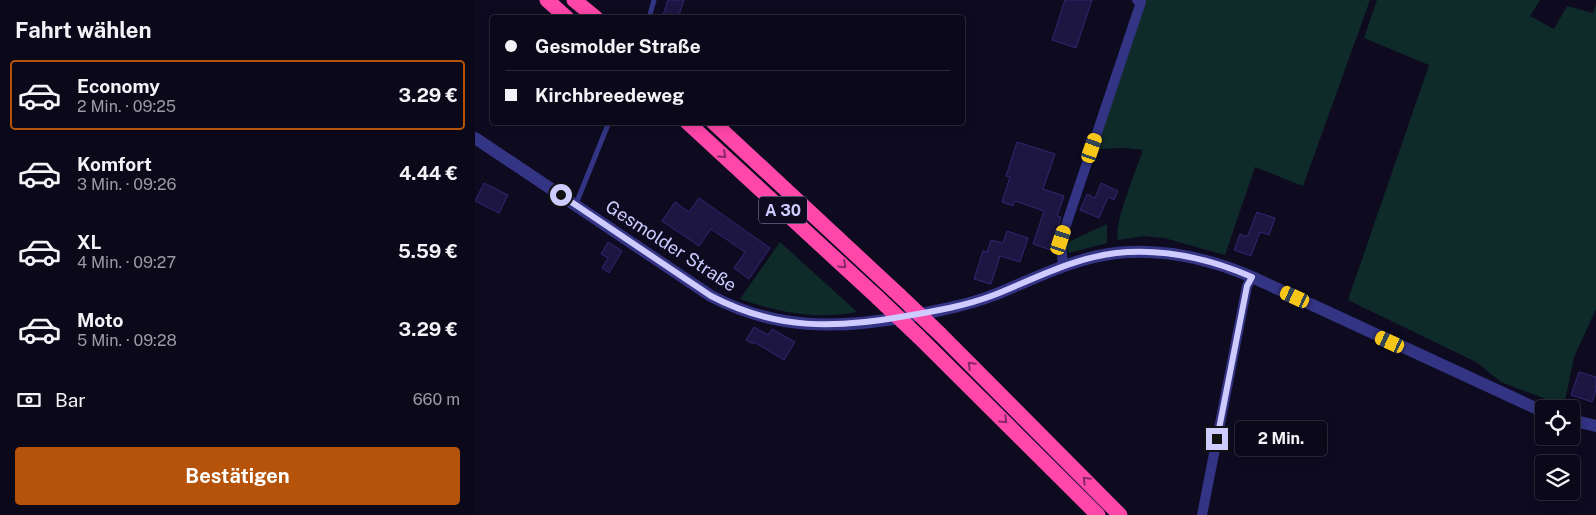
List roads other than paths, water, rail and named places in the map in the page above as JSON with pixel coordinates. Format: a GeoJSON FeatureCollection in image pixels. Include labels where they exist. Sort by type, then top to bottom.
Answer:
{"type":"FeatureCollection","features":[{"type":"Feature","properties":{"kind":"highway"},"geometry":{"type":"LineString","coordinates":[[547,0],[564,15]]}},
{"type":"Feature","properties":{"kind":"highway"},"geometry":{"type":"LineString","coordinates":[[574,0],[592,15]]}},
{"type":"Feature","properties":{"kind":"highway","name":"A 30"},"geometry":{"type":"LineString","coordinates":[[690,125],[919,337],[1098,515]]}},
{"type":"Feature","properties":{"kind":"highway","name":"A 30"},"geometry":{"type":"LineString","coordinates":[[716,125],[940,334],[1120,515]]}},
{"type":"Feature","properties":{"kind":"street"},"geometry":{"type":"LineString","coordinates":[[1063,267],[1061,240],[1141,2],[1137,0]]}},
{"type":"Feature","properties":{"kind":"street","name":"Gesmolder Straße"},"geometry":{"type":"LineString","coordinates":[[475,138],[726,304],[757,316],[802,324],[842,326],[869,323],[951,309],[1063,267],[1114,253],[1163,252],[1223,264],[1535,408]]}},
{"type":"Feature","properties":{"kind":"street"},"geometry":{"type":"LineString","coordinates":[[1202,515],[1247,286],[1252,277]]}},
{"type":"Feature","properties":{"kind":"street"},"geometry":{"type":"LineString","coordinates":[[1580,422],[1596,426]]}},
{"type":"Feature","properties":{"kind":"lane"},"geometry":{"type":"LineString","coordinates":[[650,15],[655,0]]}},
{"type":"Feature","properties":{"kind":"lane"},"geometry":{"type":"LineString","coordinates":[[575,205],[608,125]]}}]}
